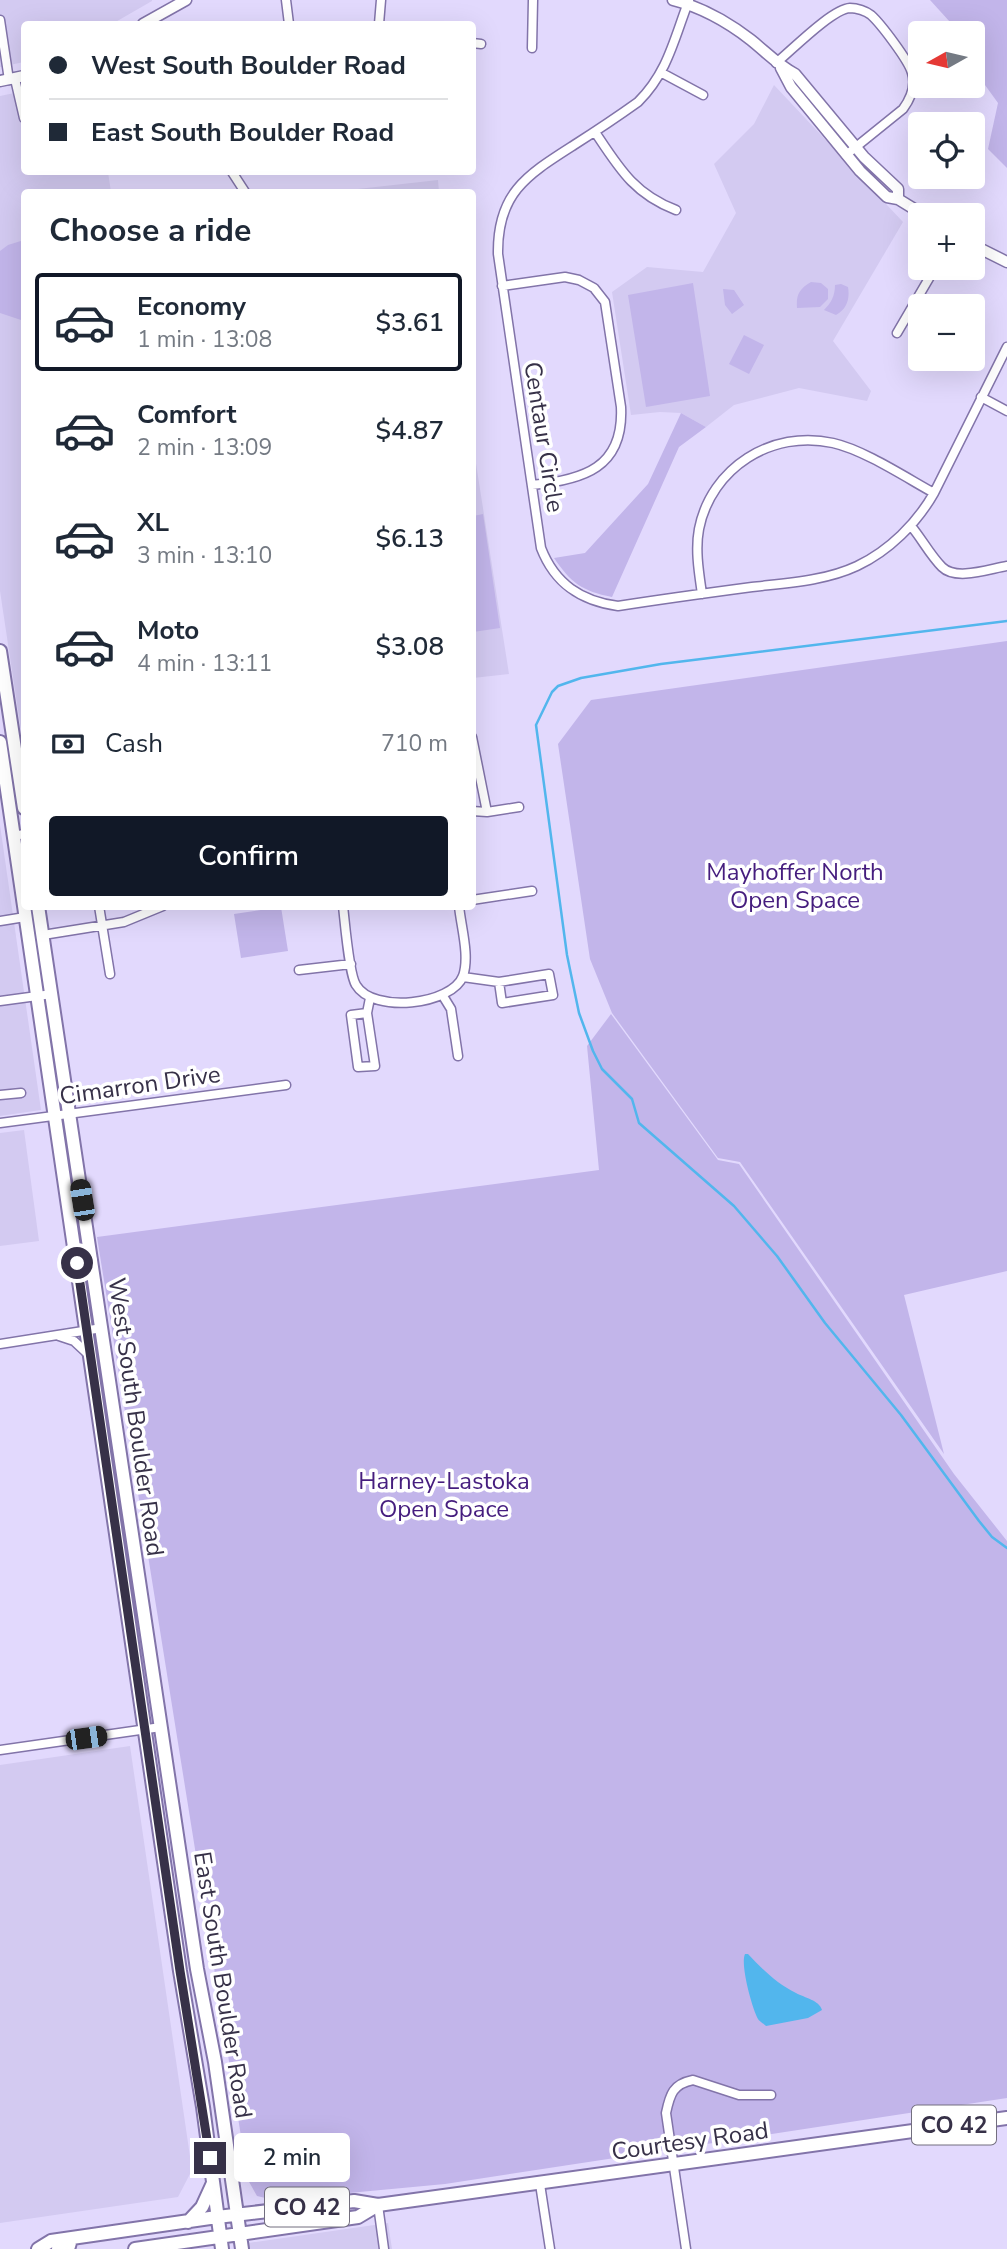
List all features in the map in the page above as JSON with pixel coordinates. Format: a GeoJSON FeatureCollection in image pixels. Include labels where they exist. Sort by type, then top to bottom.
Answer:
{"type":"FeatureCollection","features":[{"type":"Feature","properties":{"kind":"main road"},"geometry":{"type":"LineString","coordinates":[[0,651],[21,788]]}},
{"type":"Feature","properties":{"kind":"main road","name":"West South Boulder Road"},"geometry":{"type":"LineString","coordinates":[[0,742],[19,835],[21,862]]}},
{"type":"Feature","properties":{"kind":"main road","name":"West South Boulder Road"},"geometry":{"type":"LineString","coordinates":[[24,910],[146,1729]]}},
{"type":"Feature","properties":{"kind":"main road","name":"West South Boulder Road"},"geometry":{"type":"LineString","coordinates":[[39,910],[161,1727]]}},
{"type":"Feature","properties":{"kind":"main road","name":"East South Boulder Road"},"geometry":{"type":"LineString","coordinates":[[161,1727],[242,2249]]}},
{"type":"Feature","properties":{"kind":"main road","name":"East South Boulder Road"},"geometry":{"type":"LineString","coordinates":[[146,1729],[221,2243]]}},
{"type":"Feature","properties":{"kind":"main road","name":"Courtesy Road"},"geometry":{"type":"LineString","coordinates":[[38,2249],[51,2241],[217,2217],[354,2201],[378,2205],[1007,2118]]}},
{"type":"Feature","properties":{"kind":"main road"},"geometry":{"type":"LineString","coordinates":[[188,2222],[202,2207],[213,2183]]}},
{"type":"Feature","properties":{"kind":"main road","name":"Courtesy Road"},"geometry":{"type":"LineString","coordinates":[[135,2249],[190,2241],[221,2243],[239,2234],[358,2217],[378,2205]]}},
{"type":"Feature","properties":{"kind":"main road"},"geometry":{"type":"LineString","coordinates":[[58,2249],[69,2245],[71,2238]]}},
{"type":"Feature","properties":{"kind":"main road"},"geometry":{"type":"LineString","coordinates":[[190,2241],[203,2249]]}},
{"type":"Feature","properties":{"kind":"street"},"geometry":{"type":"LineString","coordinates":[[151,21],[186,0]]}},
{"type":"Feature","properties":{"kind":"street"},"geometry":{"type":"LineString","coordinates":[[286,0],[289,21]]}},
{"type":"Feature","properties":{"kind":"street"},"geometry":{"type":"LineString","coordinates":[[379,21],[381,0]]}},
{"type":"Feature","properties":{"kind":"street"},"geometry":{"type":"LineString","coordinates":[[532,48],[533,0]]}},
{"type":"Feature","properties":{"kind":"street"},"geometry":{"type":"LineString","coordinates":[[673,0],[688,2],[724,22],[751,40],[778,65],[795,74],[857,147],[898,189],[898,199]]}},
{"type":"Feature","properties":{"kind":"street","name":"Centaur Circle"},"geometry":{"type":"LineString","coordinates":[[688,2],[662,73],[651,89],[638,102],[531,173],[509,198],[501,216],[497,235],[502,286],[541,548],[556,577],[570,590],[600,604],[618,606],[823,577],[858,566],[886,548],[911,526],[934,493],[1007,347]]}},
{"type":"Feature","properties":{"kind":"street"},"geometry":{"type":"LineString","coordinates":[[778,65],[840,11],[859,9],[870,14],[906,60],[912,71],[913,91],[903,109],[846,155]]}},
{"type":"Feature","properties":{"kind":"street"},"geometry":{"type":"LineString","coordinates":[[0,20],[21,108]]}},
{"type":"Feature","properties":{"kind":"street"},"geometry":{"type":"LineString","coordinates":[[778,65],[790,87],[846,155],[887,197],[898,199],[908,205]]}},
{"type":"Feature","properties":{"kind":"street"},"geometry":{"type":"LineString","coordinates":[[662,73],[704,95]]}},
{"type":"Feature","properties":{"kind":"street"},"geometry":{"type":"LineString","coordinates":[[595,132],[631,182],[658,203],[676,210]]}},
{"type":"Feature","properties":{"kind":"street"},"geometry":{"type":"LineString","coordinates":[[985,251],[1007,262]]}},
{"type":"Feature","properties":{"kind":"street"},"geometry":{"type":"LineString","coordinates":[[502,286],[565,278],[579,280],[594,288],[605,302],[619,394],[622,420],[618,437],[603,462],[574,480],[532,485]]}},
{"type":"Feature","properties":{"kind":"street"},"geometry":{"type":"LineString","coordinates":[[897,332],[928,280]]}},
{"type":"Feature","properties":{"kind":"street"},"geometry":{"type":"LineString","coordinates":[[981,397],[1007,411]]}},
{"type":"Feature","properties":{"kind":"street"},"geometry":{"type":"LineString","coordinates":[[702,594],[697,549],[705,508],[727,474],[744,459],[766,447],[799,441],[831,442],[848,447],[934,493]]}},
{"type":"Feature","properties":{"kind":"street"},"geometry":{"type":"LineString","coordinates":[[911,526],[948,572],[963,573],[1007,566]]}},
{"type":"Feature","properties":{"kind":"street"},"geometry":{"type":"LineString","coordinates":[[476,757],[487,811]]}},
{"type":"Feature","properties":{"kind":"street"},"geometry":{"type":"LineString","coordinates":[[476,811],[519,807]]}},
{"type":"Feature","properties":{"kind":"street"},"geometry":{"type":"LineString","coordinates":[[476,899],[532,891]]}},
{"type":"Feature","properties":{"kind":"street"},"geometry":{"type":"LineString","coordinates":[[100,910],[110,974]]}},
{"type":"Feature","properties":{"kind":"street"},"geometry":{"type":"LineString","coordinates":[[43,935],[124,922],[153,910]]}},
{"type":"Feature","properties":{"kind":"street"},"geometry":{"type":"LineString","coordinates":[[344,910],[352,976],[356,987],[370,998],[390,1004],[443,996],[463,977],[465,959],[459,910]]}},
{"type":"Feature","properties":{"kind":"street"},"geometry":{"type":"LineString","coordinates":[[0,921],[25,917]]}},
{"type":"Feature","properties":{"kind":"street"},"geometry":{"type":"LineString","coordinates":[[299,971],[351,964]]}},
{"type":"Feature","properties":{"kind":"street"},"geometry":{"type":"LineString","coordinates":[[463,977],[499,982],[549,974],[553,995],[502,1003],[499,982]]}},
{"type":"Feature","properties":{"kind":"street"},"geometry":{"type":"LineString","coordinates":[[0,1001],[52,994]]}},
{"type":"Feature","properties":{"kind":"street"},"geometry":{"type":"LineString","coordinates":[[443,996],[451,1009],[458,1056]]}},
{"type":"Feature","properties":{"kind":"street"},"geometry":{"type":"LineString","coordinates":[[367,1013],[351,1014],[358,1067],[375,1066],[367,1013],[370,998]]}},
{"type":"Feature","properties":{"kind":"street","name":"Cimarron Drive"},"geometry":{"type":"LineString","coordinates":[[0,1123],[286,1085]]}},
{"type":"Feature","properties":{"kind":"street"},"geometry":{"type":"LineString","coordinates":[[0,1095],[21,1093]]}},
{"type":"Feature","properties":{"kind":"street"},"geometry":{"type":"LineString","coordinates":[[0,1344],[102,1328]]}},
{"type":"Feature","properties":{"kind":"street"},"geometry":{"type":"LineString","coordinates":[[57,1335],[74,1341],[91,1357]]}},
{"type":"Feature","properties":{"kind":"street"},"geometry":{"type":"LineString","coordinates":[[0,1750],[161,1727]]}},
{"type":"Feature","properties":{"kind":"street"},"geometry":{"type":"LineString","coordinates":[[686,2249],[666,2113],[669,2096],[676,2087],[693,2080],[739,2095],[771,2095]]}},
{"type":"Feature","properties":{"kind":"street"},"geometry":{"type":"LineString","coordinates":[[540,2184],[550,2249]]}},
{"type":"Feature","properties":{"kind":"street"},"geometry":{"type":"LineString","coordinates":[[378,2205],[384,2249]]}},
{"type":"Feature","properties":{"kind":"shaded area"},"geometry":{"type":"Polygon","coordinates":[[[0,0],[152,0],[117,21],[21,21],[21,63],[0,67],[0,0]]]}},
{"type":"Feature","properties":{"kind":"shaded area"},"geometry":{"type":"Polygon","coordinates":[[[774,85],[903,222],[833,341],[871,391],[867,401],[799,388],[734,405],[706,427],[681,413],[631,415],[612,292],[647,267],[703,272],[736,213],[714,164],[754,124],[774,85]]]}},
{"type":"Feature","properties":{"kind":"shaded area"},"geometry":{"type":"Polygon","coordinates":[[[21,92],[21,175],[108,175],[111,189],[21,189],[21,730],[0,591],[0,96],[21,92]]]}},
{"type":"Feature","properties":{"kind":"shaded area"},"geometry":{"type":"Polygon","coordinates":[[[438,180],[439,189],[358,189],[438,180]]]}},
{"type":"Feature","properties":{"kind":"shaded area"},"geometry":{"type":"Polygon","coordinates":[[[476,464],[509,674],[476,678],[476,464]]]}},
{"type":"Feature","properties":{"kind":"shaded area"},"geometry":{"type":"Polygon","coordinates":[[[0,825],[41,1110],[0,1116],[0,825]]]}},
{"type":"Feature","properties":{"kind":"shaded area"},"geometry":{"type":"Polygon","coordinates":[[[24,1130],[39,1241],[0,1246],[0,1133],[24,1130]]]}},
{"type":"Feature","properties":{"kind":"shaded area"},"geometry":{"type":"Polygon","coordinates":[[[130,1746],[192,2170],[178,2197],[0,2223],[0,1765],[130,1746]]]}},
{"type":"Feature","properties":{"kind":"shaded area"},"geometry":{"type":"Polygon","coordinates":[[[388,2223],[392,2249],[249,2249],[248,2243],[388,2223]]]}},
{"type":"Feature","properties":{"kind":"green space"},"geometry":{"type":"Polygon","coordinates":[[[930,0],[1007,0],[1007,168],[988,149],[998,103],[985,85],[985,21],[949,21],[930,0]]]}},
{"type":"Feature","properties":{"kind":"green space"},"geometry":{"type":"Polygon","coordinates":[[[21,241],[21,320],[0,313],[0,251],[21,241]]]}},
{"type":"Feature","properties":{"kind":"green space"},"geometry":{"type":"Polygon","coordinates":[[[811,282],[821,283],[828,289],[828,299],[820,307],[797,308],[799,293],[811,282]]]}},
{"type":"Feature","properties":{"kind":"green space"},"geometry":{"type":"Polygon","coordinates":[[[693,283],[710,396],[646,407],[628,295],[693,283]]]}},
{"type":"Feature","properties":{"kind":"green space"},"geometry":{"type":"Polygon","coordinates":[[[835,285],[848,287],[849,296],[843,310],[836,315],[824,310],[832,299],[835,285]]]}},
{"type":"Feature","properties":{"kind":"green space"},"geometry":{"type":"Polygon","coordinates":[[[723,289],[734,290],[744,305],[732,314],[725,305],[723,289]]]}},
{"type":"Feature","properties":{"kind":"green space"},"geometry":{"type":"Polygon","coordinates":[[[744,335],[764,345],[749,374],[729,364],[744,335]]]}},
{"type":"Feature","properties":{"kind":"green space"},"geometry":{"type":"Polygon","coordinates":[[[681,413],[706,427],[679,447],[612,597],[578,585],[554,558],[585,553],[648,484],[681,413]]]}},
{"type":"Feature","properties":{"kind":"green space"},"geometry":{"type":"Polygon","coordinates":[[[483,514],[500,628],[476,632],[476,515],[483,514]]]}},
{"type":"Feature","properties":{"kind":"green space","name":"Mayhoffer North Open Space"},"geometry":{"type":"Polygon","coordinates":[[[1007,641],[1007,1271],[904,1295],[944,1454],[740,1162],[718,1158],[612,1013],[590,959],[558,744],[591,700],[1007,641]]]}},
{"type":"Feature","properties":{"kind":"green space"},"geometry":{"type":"Polygon","coordinates":[[[281,910],[288,951],[241,958],[234,914],[281,910]]]}},
{"type":"Feature","properties":{"kind":"green space","name":"Harney-Lastoka Open Space"},"geometry":{"type":"Polygon","coordinates":[[[611,1014],[718,1160],[739,1164],[954,1474],[1007,1541],[1007,2098],[445,2184],[274,2200],[257,2196],[248,2180],[97,1237],[599,1170],[587,1046],[611,1014]]]}},
{"type":"Feature","properties":{"kind":"water"},"geometry":{"type":"Polygon","coordinates":[[[745,1954],[776,1981],[815,2002],[822,2010],[808,2018],[766,2026],[758,2019],[750,1996],[745,1976],[745,1954]]]}},
{"type":"Feature","properties":{"kind":"waterway"},"geometry":{"type":"LineString","coordinates":[[1007,621],[661,664],[581,678],[558,686],[552,692],[536,725],[567,955],[579,1013],[602,1069],[632,1099],[639,1123],[734,1206],[777,1256],[825,1323],[901,1415],[979,1521],[992,1537],[1007,1548]]}},
{"type":"Feature","properties":{"kind":"route"},"geometry":{"type":"LineString","coordinates":[[77,1263],[180,1971],[210,2158]]}}]}
